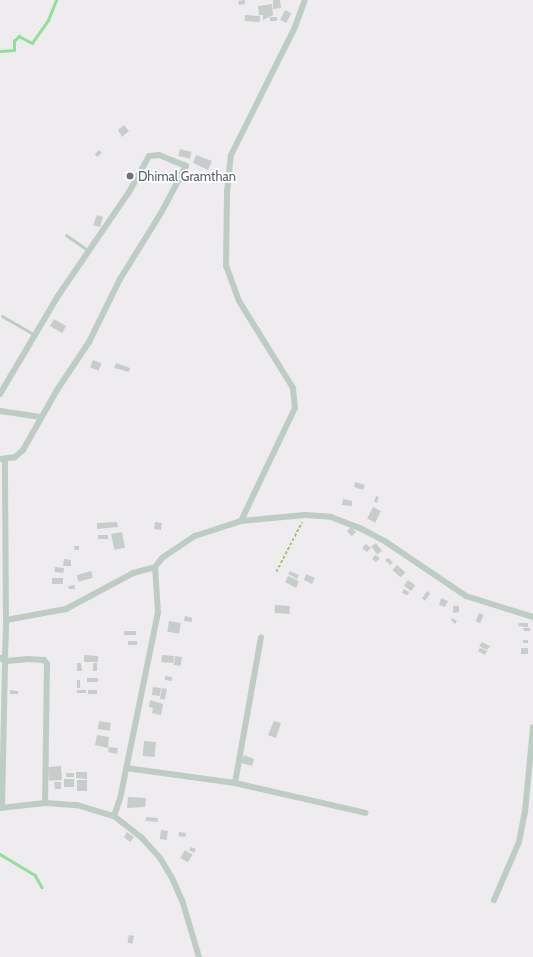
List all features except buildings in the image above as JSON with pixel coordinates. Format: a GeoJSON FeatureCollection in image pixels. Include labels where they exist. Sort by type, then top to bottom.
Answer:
{"type":"FeatureCollection","features":[{"type":"Feature","properties":{"kind":"street"},"geometry":{"type":"LineString","coordinates":[[241,521],[295,408],[294,388],[239,301],[226,266],[227,192],[231,155],[295,27],[305,0]]}},
{"type":"Feature","properties":{"kind":"street"},"geometry":{"type":"LineString","coordinates":[[0,394],[35,335],[149,156],[159,156],[186,166],[161,213],[120,279],[89,342],[41,417],[23,450],[15,457],[2,459],[6,620],[3,659],[1,808],[45,803],[77,804],[114,816],[142,838],[160,858],[182,900],[199,957]]}},
{"type":"Feature","properties":{"kind":"street"},"geometry":{"type":"LineString","coordinates":[[0,411],[41,417]]}},
{"type":"Feature","properties":{"kind":"street"},"geometry":{"type":"LineString","coordinates":[[6,620],[66,609],[132,573],[155,567],[162,558],[195,536],[241,521],[305,515],[331,518],[360,528],[407,555],[466,596],[533,617]]}},
{"type":"Feature","properties":{"kind":"street"},"geometry":{"type":"LineString","coordinates":[[114,816],[126,768],[158,613],[155,567]]}},
{"type":"Feature","properties":{"kind":"street"},"geometry":{"type":"LineString","coordinates":[[235,783],[261,637]]}},
{"type":"Feature","properties":{"kind":"street"},"geometry":{"type":"LineString","coordinates":[[3,659],[44,660],[47,664],[45,803]]}},
{"type":"Feature","properties":{"kind":"street"},"geometry":{"type":"LineString","coordinates":[[494,900],[519,842],[525,812],[533,727]]}},
{"type":"Feature","properties":{"kind":"street"},"geometry":{"type":"LineString","coordinates":[[126,768],[235,783],[366,813]]}},
{"type":"Feature","properties":{"kind":"lane"},"geometry":{"type":"LineString","coordinates":[[66,235],[89,250]]}},
{"type":"Feature","properties":{"kind":"lane"},"geometry":{"type":"LineString","coordinates":[[2,316],[35,335]]}},
{"type":"Feature","properties":{"kind":"path"},"geometry":{"type":"LineString","coordinates":[[276,572],[305,515]]}},
{"type":"Feature","properties":{"kind":"waterway"},"geometry":{"type":"LineString","coordinates":[[0,51],[14,50],[14,41],[19,36],[32,43],[48,20],[56,0]]}},
{"type":"Feature","properties":{"kind":"waterway"},"geometry":{"type":"LineString","coordinates":[[0,854],[35,875],[42,887]]}},
{"type":"Feature","properties":{"kind":"place","name":"Dhimal Gramthan"},"geometry":{"type":"Point","coordinates":[130,176]}}]}
